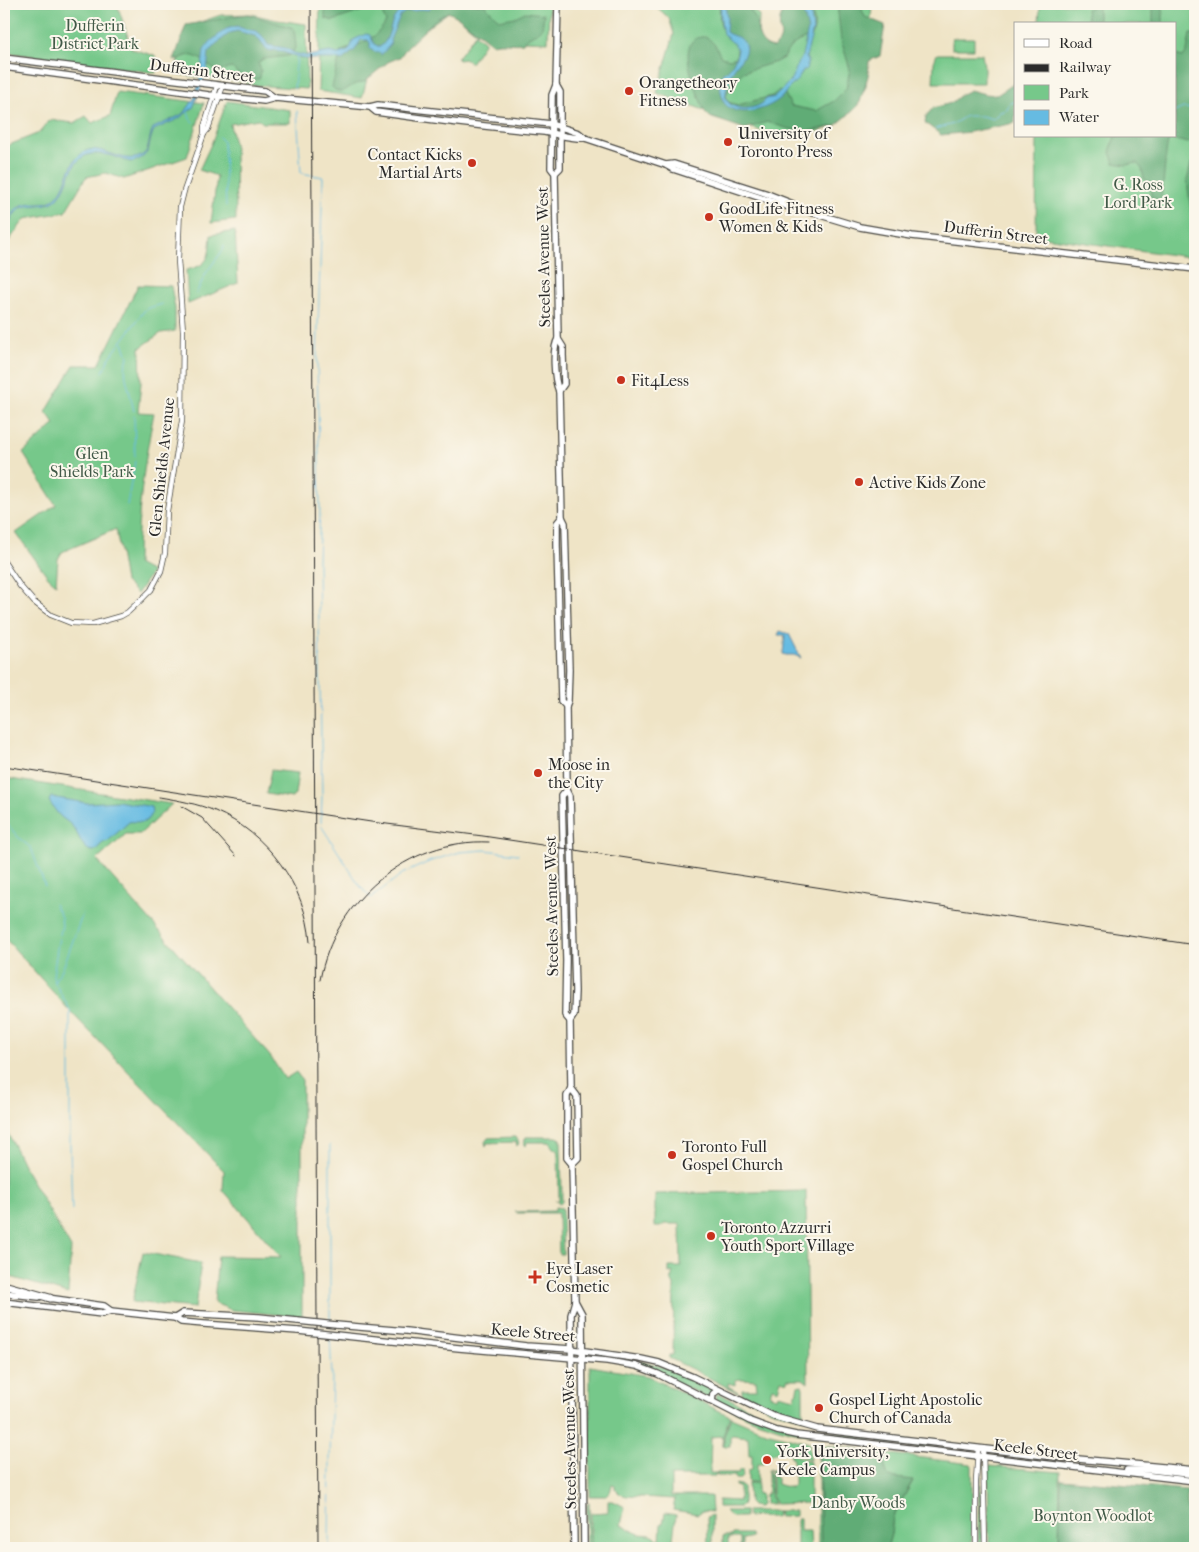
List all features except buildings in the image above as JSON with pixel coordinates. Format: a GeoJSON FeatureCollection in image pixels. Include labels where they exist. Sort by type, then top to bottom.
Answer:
{"type":"FeatureCollection","features":[{"type":"Feature","properties":{"kind":"highway"},"geometry":{"type":"LineString","coordinates":[[4,1285],[50,1298]]}},
{"type":"Feature","properties":{"kind":"main road","name":"Steeles Avenue West"},"geometry":{"type":"LineString","coordinates":[[558,4],[556,85],[552,95],[551,168],[555,173],[558,339],[555,344],[556,384],[559,391],[562,518],[565,523],[566,545],[567,790],[571,804],[575,991],[574,1014],[570,1021],[571,1088],[568,1096],[567,1158],[572,1164],[575,1301],[570,1315],[574,1548]]}},
{"type":"Feature","properties":{"kind":"main road","name":"Dufferin Street"},"geometry":{"type":"LineString","coordinates":[[4,58],[265,91],[275,98]]}},
{"type":"Feature","properties":{"kind":"main road","name":"Dufferin Street"},"geometry":{"type":"LineString","coordinates":[[4,67],[264,101],[275,98],[370,107],[378,104],[551,124],[579,132],[586,138],[673,169],[769,201],[860,227],[912,236],[1195,269]]}},
{"type":"Feature","properties":{"kind":"main road","name":"Steeles Avenue West"},"geometry":{"type":"LineString","coordinates":[[555,173],[560,168],[560,92],[556,85]]}},
{"type":"Feature","properties":{"kind":"main road","name":"Dufferin Street"},"geometry":{"type":"LineString","coordinates":[[370,107],[376,112],[559,134],[577,139],[586,138]]}},
{"type":"Feature","properties":{"kind":"main road","name":"Steeles Avenue West"},"geometry":{"type":"LineString","coordinates":[[562,518],[557,523],[557,545],[561,701],[566,706]]}},
{"type":"Feature","properties":{"kind":"main road"},"geometry":{"type":"LineString","coordinates":[[557,545],[566,545]]}},
{"type":"Feature","properties":{"kind":"main road","name":"Steeles Avenue West"},"geometry":{"type":"LineString","coordinates":[[571,1088],[577,1096],[578,1158],[572,1164]]}},
{"type":"Feature","properties":{"kind":"main road","name":"Keele Street"},"geometry":{"type":"LineString","coordinates":[[4,1293],[104,1306],[111,1311]]}},
{"type":"Feature","properties":{"kind":"main road","name":"Steeles Avenue West"},"geometry":{"type":"LineString","coordinates":[[575,1301],[582,1314],[584,1548]]}},
{"type":"Feature","properties":{"kind":"main road","name":"Keele Street"},"geometry":{"type":"LineString","coordinates":[[4,1302],[102,1314],[111,1311],[175,1318],[181,1322],[298,1331],[607,1361],[648,1370],[750,1421],[787,1433],[873,1445],[1195,1481]]}},
{"type":"Feature","properties":{"kind":"main road","name":"Keele Street"},"geometry":{"type":"LineString","coordinates":[[175,1318],[182,1313],[259,1317],[406,1331],[526,1346],[582,1350],[659,1363],[693,1377],[760,1411],[817,1429],[1046,1456],[1195,1470]]}},
{"type":"Feature","properties":{"kind":"main road"},"geometry":{"type":"LineString","coordinates":[[712,1402],[713,1394],[718,1390]]}},
{"type":"Feature","properties":{"kind":"main road"},"geometry":{"type":"LineString","coordinates":[[873,1445],[875,1436]]}},
{"type":"Feature","properties":{"kind":"main road"},"geometry":{"type":"LineString","coordinates":[[1107,1471],[1152,1470],[1188,1474],[1195,1470]]}},
{"type":"Feature","properties":{"kind":"street","name":"Glen Shields Avenue"},"geometry":{"type":"LineString","coordinates":[[4,562],[20,586],[34,602],[51,615],[71,623],[93,624],[121,616],[128,612],[151,590],[161,571],[165,553],[166,511],[182,421],[183,331],[178,260],[180,206],[204,134],[204,127],[220,86]]}},
{"type":"Feature","properties":{"kind":"street"},"geometry":{"type":"LineString","coordinates":[[976,1548],[981,1448]]}},
{"type":"Feature","properties":{"kind":"street"},"geometry":{"type":"LineString","coordinates":[[980,1456],[985,1548]]}},
{"type":"Feature","properties":{"kind":"street"},"geometry":{"type":"LineString","coordinates":[[1194,1548],[1195,1489]]}},
{"type":"Feature","properties":{"kind":"green space","name":"Dufferin District Park"},"geometry":{"type":"Polygon","coordinates":[[[4,4],[117,4],[132,49],[156,56],[156,73],[4,52],[4,4]]]}},
{"type":"Feature","properties":{"kind":"green space"},"geometry":{"type":"Polygon","coordinates":[[[320,4],[549,4],[548,42],[484,36],[474,31],[450,11],[368,75],[362,98],[318,91],[320,4]]]}},
{"type":"Feature","properties":{"kind":"green space"},"geometry":{"type":"Polygon","coordinates":[[[378,4],[333,21],[325,18],[325,5],[378,4]]]}},
{"type":"Feature","properties":{"kind":"green space"},"geometry":{"type":"Polygon","coordinates":[[[389,4],[484,4],[499,20],[515,17],[525,12],[544,14],[542,29],[523,43],[493,44],[458,17],[448,12],[436,19],[407,47],[400,57],[388,62],[364,82],[355,84],[342,92],[335,90],[332,87],[341,51],[361,44],[377,34],[386,22],[382,13],[389,4]]]}},
{"type":"Feature","properties":{"kind":"green space"},"geometry":{"type":"Polygon","coordinates":[[[653,4],[745,4],[759,15],[758,45],[768,50],[778,48],[784,41],[788,4],[872,4],[866,87],[854,108],[832,127],[812,133],[794,131],[783,138],[746,126],[712,118],[704,110],[657,93],[674,34],[669,18],[653,4]]]}},
{"type":"Feature","properties":{"kind":"green space"},"geometry":{"type":"Polygon","coordinates":[[[719,4],[746,4],[755,18],[761,40],[773,48],[781,38],[779,23],[787,4],[812,4],[810,10],[814,20],[814,29],[812,36],[796,43],[789,49],[785,57],[776,62],[743,72],[732,83],[726,95],[728,102],[738,105],[772,96],[779,90],[784,92],[791,106],[816,111],[834,101],[846,89],[850,69],[841,40],[837,4],[863,4],[862,10],[865,17],[885,25],[880,56],[869,61],[868,76],[860,102],[854,110],[835,126],[808,131],[789,129],[767,122],[745,129],[710,117],[705,112],[697,93],[688,55],[690,45],[696,39],[707,37],[715,45],[721,57],[730,59],[736,57],[738,44],[722,28],[719,4]]]}},
{"type":"Feature","properties":{"kind":"green space","name":"G. Ross Lord Park"},"geometry":{"type":"Polygon","coordinates":[[[1040,4],[1195,4],[1195,258],[1036,236],[1037,138],[1176,138],[1176,22],[1039,22],[1040,4]]]}},
{"type":"Feature","properties":{"kind":"green space"},"geometry":{"type":"Polygon","coordinates":[[[1093,4],[1098,4],[1098,22],[1088,22],[1086,9],[1092,7],[1093,4]]]}},
{"type":"Feature","properties":{"kind":"green space"},"geometry":{"type":"Polygon","coordinates":[[[1153,4],[1163,4],[1163,22],[1153,22],[1153,4]]]}},
{"type":"Feature","properties":{"kind":"green space"},"geometry":{"type":"Polygon","coordinates":[[[247,14],[294,28],[296,46],[292,54],[263,59],[258,63],[261,70],[260,78],[251,80],[244,78],[232,68],[216,71],[194,56],[186,56],[174,60],[186,25],[247,14]]]}},
{"type":"Feature","properties":{"kind":"green space"},"geometry":{"type":"Polygon","coordinates":[[[251,14],[306,24],[307,89],[252,85],[243,82],[175,74],[185,27],[221,15],[251,14]]]}},
{"type":"Feature","properties":{"kind":"green space"},"geometry":{"type":"Polygon","coordinates":[[[475,34],[485,42],[471,63],[466,59],[458,60],[457,59],[475,34]]]}},
{"type":"Feature","properties":{"kind":"green space"},"geometry":{"type":"Polygon","coordinates":[[[1190,34],[1195,34],[1195,140],[1188,143],[1172,139],[1168,141],[1161,198],[1156,199],[1151,197],[1151,183],[1144,179],[1142,169],[1137,163],[1126,165],[1114,163],[1110,152],[1114,138],[1176,138],[1176,55],[1183,57],[1187,51],[1190,34]]]}},
{"type":"Feature","properties":{"kind":"green space"},"geometry":{"type":"Polygon","coordinates":[[[952,38],[974,38],[974,49],[952,49],[952,38]]]}},
{"type":"Feature","properties":{"kind":"green space"},"geometry":{"type":"Polygon","coordinates":[[[937,54],[982,54],[984,83],[933,83],[934,62],[937,54]]]}},
{"type":"Feature","properties":{"kind":"green space"},"geometry":{"type":"Polygon","coordinates":[[[1014,84],[1014,123],[970,132],[941,135],[925,123],[926,116],[933,108],[951,103],[970,90],[997,95],[1014,84]]]}},
{"type":"Feature","properties":{"kind":"green space"},"geometry":{"type":"Polygon","coordinates":[[[117,92],[204,103],[187,157],[124,179],[106,173],[86,177],[65,212],[25,219],[8,242],[4,252],[4,147],[39,133],[50,120],[74,123],[86,116],[92,123],[110,116],[117,92]]]}},
{"type":"Feature","properties":{"kind":"green space"},"geometry":{"type":"Polygon","coordinates":[[[227,101],[290,110],[290,123],[263,123],[258,119],[230,124],[235,149],[236,220],[211,223],[217,176],[199,170],[212,142],[227,101]]]}},
{"type":"Feature","properties":{"kind":"green space"},"geometry":{"type":"Polygon","coordinates":[[[1195,161],[1195,239],[1187,181],[1191,163],[1195,161]]]}},
{"type":"Feature","properties":{"kind":"green space"},"geometry":{"type":"Polygon","coordinates":[[[235,231],[238,283],[188,304],[186,270],[200,266],[207,259],[211,235],[235,231]]]}},
{"type":"Feature","properties":{"kind":"green space","name":"Glen Shields Park"},"geometry":{"type":"Polygon","coordinates":[[[138,285],[171,286],[175,308],[175,331],[161,333],[140,348],[141,383],[138,412],[154,413],[142,488],[137,564],[152,572],[137,594],[125,582],[116,529],[62,552],[58,559],[56,584],[48,577],[16,533],[56,505],[23,453],[55,424],[46,412],[74,365],[99,365],[138,285]]]}},
{"type":"Feature","properties":{"kind":"green space"},"geometry":{"type":"Polygon","coordinates":[[[271,770],[298,773],[295,794],[292,798],[266,794],[271,770]]]}},
{"type":"Feature","properties":{"kind":"green space"},"geometry":{"type":"Polygon","coordinates":[[[4,778],[172,804],[140,834],[126,834],[97,860],[270,1056],[285,1079],[296,1072],[302,1080],[302,1317],[232,1310],[214,1303],[218,1256],[281,1257],[223,1190],[224,1171],[68,1009],[4,937],[4,778]]]}},
{"type":"Feature","properties":{"kind":"green space"},"geometry":{"type":"Polygon","coordinates":[[[4,1125],[25,1169],[71,1248],[68,1294],[4,1275],[4,1125]]]}},
{"type":"Feature","properties":{"kind":"green space"},"geometry":{"type":"Polygon","coordinates":[[[516,1137],[519,1143],[517,1146],[516,1142],[487,1143],[486,1146],[485,1142],[488,1138],[516,1137]]]}},
{"type":"Feature","properties":{"kind":"green space"},"geometry":{"type":"Polygon","coordinates":[[[526,1137],[557,1137],[561,1139],[561,1203],[555,1201],[559,1200],[558,1149],[554,1149],[550,1142],[527,1142],[526,1146],[524,1143],[526,1137]]]}},
{"type":"Feature","properties":{"kind":"green space"},"geometry":{"type":"Polygon","coordinates":[[[806,1191],[808,1383],[803,1379],[787,1379],[787,1382],[781,1380],[778,1390],[772,1388],[770,1395],[777,1397],[778,1394],[795,1398],[798,1386],[802,1385],[803,1418],[771,1410],[742,1395],[742,1389],[757,1389],[756,1380],[735,1380],[735,1385],[728,1383],[728,1386],[738,1393],[669,1358],[669,1355],[673,1355],[674,1285],[672,1282],[673,1272],[669,1273],[669,1267],[681,1267],[680,1224],[665,1224],[655,1227],[655,1194],[806,1191]]]}},
{"type":"Feature","properties":{"kind":"green space"},"geometry":{"type":"Polygon","coordinates":[[[555,1207],[562,1208],[563,1254],[559,1254],[558,1213],[515,1212],[555,1211],[555,1207]]]}},
{"type":"Feature","properties":{"kind":"green space"},"geometry":{"type":"Polygon","coordinates":[[[143,1252],[201,1263],[195,1308],[132,1302],[143,1252]]]}},
{"type":"Feature","properties":{"kind":"green space"},"geometry":{"type":"Polygon","coordinates":[[[615,1358],[649,1363],[673,1370],[713,1390],[709,1398],[634,1363],[615,1358]]]}},
{"type":"Feature","properties":{"kind":"green space"},"geometry":{"type":"Polygon","coordinates":[[[590,1366],[648,1376],[730,1416],[723,1436],[723,1446],[722,1436],[711,1437],[710,1473],[716,1473],[716,1476],[671,1476],[671,1496],[711,1496],[712,1512],[702,1511],[698,1514],[673,1510],[675,1499],[626,1496],[620,1494],[615,1489],[615,1486],[612,1485],[610,1492],[606,1496],[590,1496],[590,1366]]]}},
{"type":"Feature","properties":{"kind":"green space"},"geometry":{"type":"Polygon","coordinates":[[[717,1394],[784,1422],[816,1430],[871,1438],[871,1440],[817,1435],[778,1428],[740,1414],[716,1401],[715,1397],[717,1394]]]}},
{"type":"Feature","properties":{"kind":"green space"},"geometry":{"type":"Polygon","coordinates":[[[731,1417],[766,1432],[809,1443],[810,1460],[795,1452],[776,1452],[769,1456],[763,1464],[757,1464],[757,1482],[748,1482],[748,1470],[752,1469],[752,1455],[749,1455],[748,1437],[732,1435],[730,1437],[730,1446],[724,1446],[724,1436],[731,1417]]]}},
{"type":"Feature","properties":{"kind":"green space"},"geometry":{"type":"Polygon","coordinates":[[[880,1438],[936,1446],[917,1447],[879,1443],[881,1441],[880,1438]]]}},
{"type":"Feature","properties":{"kind":"green space"},"geometry":{"type":"Polygon","coordinates":[[[819,1445],[821,1548],[818,1548],[819,1445]]]}},
{"type":"Feature","properties":{"kind":"green space","name":"Danby Woods"},"geometry":{"type":"Polygon","coordinates":[[[819,1445],[883,1453],[888,1477],[913,1480],[893,1516],[887,1548],[821,1548],[819,1445]]]}},
{"type":"Feature","properties":{"kind":"green space"},"geometry":{"type":"Polygon","coordinates":[[[790,1453],[810,1462],[810,1468],[794,1466],[790,1453]]]}},
{"type":"Feature","properties":{"kind":"green space"},"geometry":{"type":"Polygon","coordinates":[[[883,1453],[971,1464],[972,1548],[887,1548],[893,1516],[913,1481],[888,1477],[883,1453]]]}},
{"type":"Feature","properties":{"kind":"green space"},"geometry":{"type":"Polygon","coordinates":[[[989,1466],[1060,1472],[1059,1548],[989,1548],[989,1466]]]}},
{"type":"Feature","properties":{"kind":"green space"},"geometry":{"type":"Polygon","coordinates":[[[742,1469],[743,1477],[741,1479],[735,1479],[735,1476],[717,1476],[717,1473],[739,1473],[739,1470],[742,1469]]]}},
{"type":"Feature","properties":{"kind":"green space"},"geometry":{"type":"Polygon","coordinates":[[[769,1469],[773,1471],[774,1469],[774,1477],[777,1478],[777,1484],[791,1487],[794,1484],[796,1469],[810,1469],[810,1503],[776,1504],[772,1494],[772,1472],[769,1469]]]}},
{"type":"Feature","properties":{"kind":"green space"},"geometry":{"type":"Polygon","coordinates":[[[768,1470],[770,1473],[771,1497],[774,1504],[765,1504],[765,1494],[768,1494],[768,1470]]]}},
{"type":"Feature","properties":{"kind":"green space"},"geometry":{"type":"Polygon","coordinates":[[[980,1470],[982,1548],[978,1548],[980,1470]]]}},
{"type":"Feature","properties":{"kind":"green space","name":"Boynton Woodlot"},"geometry":{"type":"Polygon","coordinates":[[[1061,1479],[1187,1490],[1188,1548],[1059,1548],[1061,1479]]]}},
{"type":"Feature","properties":{"kind":"green space"},"geometry":{"type":"Polygon","coordinates":[[[748,1483],[757,1483],[757,1494],[761,1494],[761,1504],[759,1507],[752,1506],[749,1503],[748,1483]]]}},
{"type":"Feature","properties":{"kind":"green space"},"geometry":{"type":"Polygon","coordinates":[[[736,1484],[743,1486],[742,1506],[718,1507],[718,1500],[739,1501],[739,1487],[735,1486],[736,1484]]]}},
{"type":"Feature","properties":{"kind":"green space"},"geometry":{"type":"Polygon","coordinates":[[[608,1501],[613,1501],[625,1507],[621,1525],[639,1534],[651,1535],[660,1540],[661,1523],[663,1523],[665,1513],[676,1515],[672,1548],[591,1548],[591,1513],[608,1512],[608,1501]]]}},
{"type":"Feature","properties":{"kind":"green space"},"geometry":{"type":"Polygon","coordinates":[[[589,1502],[590,1548],[587,1548],[587,1505],[589,1502]]]}},
{"type":"Feature","properties":{"kind":"green space"},"geometry":{"type":"Polygon","coordinates":[[[725,1511],[745,1511],[745,1517],[732,1517],[725,1511]]]}},
{"type":"Feature","properties":{"kind":"green space"},"geometry":{"type":"Polygon","coordinates":[[[747,1511],[776,1511],[777,1516],[748,1517],[747,1511]]]}},
{"type":"Feature","properties":{"kind":"green space"},"geometry":{"type":"Polygon","coordinates":[[[778,1511],[795,1511],[795,1516],[779,1517],[778,1511]]]}},
{"type":"Feature","properties":{"kind":"green space"},"geometry":{"type":"Polygon","coordinates":[[[712,1515],[712,1548],[708,1548],[707,1517],[712,1515]]]}},
{"type":"Feature","properties":{"kind":"green space"},"geometry":{"type":"Polygon","coordinates":[[[797,1518],[800,1518],[800,1531],[810,1531],[811,1548],[797,1548],[797,1518]]]}},
{"type":"Feature","properties":{"kind":"green space"},"geometry":{"type":"Polygon","coordinates":[[[732,1534],[750,1534],[752,1537],[742,1539],[742,1548],[740,1548],[740,1538],[728,1538],[728,1548],[723,1548],[723,1536],[732,1536],[732,1534]]]}},
{"type":"Feature","properties":{"kind":"water"},"geometry":{"type":"Polygon","coordinates":[[[407,4],[427,6],[434,4],[429,10],[420,9],[405,12],[400,16],[390,40],[391,44],[381,55],[379,52],[370,49],[368,40],[361,40],[355,50],[341,61],[336,59],[305,59],[276,50],[270,51],[255,36],[237,31],[230,33],[209,52],[207,71],[193,108],[178,119],[154,130],[147,153],[144,156],[133,162],[101,154],[91,154],[84,157],[74,167],[65,187],[54,202],[23,207],[15,214],[4,230],[4,227],[20,206],[29,203],[48,202],[56,197],[64,186],[75,160],[86,151],[92,149],[99,150],[130,158],[138,157],[145,153],[153,128],[185,112],[194,99],[201,75],[204,50],[210,42],[226,29],[237,26],[258,32],[268,45],[286,48],[294,53],[307,56],[330,52],[338,54],[348,51],[353,40],[366,34],[370,35],[374,44],[380,47],[387,38],[394,18],[407,4]]]}},
{"type":"Feature","properties":{"kind":"water"},"geometry":{"type":"Polygon","coordinates":[[[721,4],[725,4],[726,32],[741,39],[746,49],[734,69],[726,95],[729,103],[739,108],[752,108],[763,103],[766,99],[775,97],[790,81],[802,56],[808,30],[805,18],[797,4],[805,4],[810,9],[813,30],[806,57],[808,61],[806,70],[803,70],[782,97],[759,110],[746,112],[734,110],[729,108],[723,101],[720,82],[723,73],[733,64],[738,50],[723,34],[721,4]]]}},
{"type":"Feature","properties":{"kind":"water"},"geometry":{"type":"Polygon","coordinates":[[[780,631],[789,634],[801,658],[783,654],[785,635],[778,635],[780,631]]]}},
{"type":"Feature","properties":{"kind":"water"},"geometry":{"type":"Polygon","coordinates":[[[51,797],[87,803],[117,801],[151,807],[152,812],[145,822],[129,822],[108,841],[92,851],[86,848],[72,826],[56,811],[49,801],[51,797]]]}},
{"type":"Feature","properties":{"kind":"waterway"},"geometry":{"type":"LineString","coordinates":[[294,89],[297,55]]}},
{"type":"Feature","properties":{"kind":"waterway"},"geometry":{"type":"LineString","coordinates":[[935,129],[953,124],[966,116],[982,116],[993,119],[1000,112],[1007,110],[1010,103],[1014,102]]}},
{"type":"Feature","properties":{"kind":"waterway"},"geometry":{"type":"LineString","coordinates":[[1176,112],[1183,108],[1195,109]]}},
{"type":"Feature","properties":{"kind":"waterway"},"geometry":{"type":"LineString","coordinates":[[297,111],[301,173],[323,177],[317,357],[322,827],[360,886],[371,898],[402,874],[431,861],[460,852],[485,850],[518,854]]}},
{"type":"Feature","properties":{"kind":"waterway"},"geometry":{"type":"LineString","coordinates":[[188,112],[193,122]]}},
{"type":"Feature","properties":{"kind":"waterway"},"geometry":{"type":"LineString","coordinates":[[219,137],[223,141],[226,206]]}},
{"type":"Feature","properties":{"kind":"waterway"},"geometry":{"type":"LineString","coordinates":[[196,294],[206,273],[223,250],[224,245]]}},
{"type":"Feature","properties":{"kind":"waterway"},"geometry":{"type":"LineString","coordinates":[[103,372],[108,360],[144,311],[162,304]]}},
{"type":"Feature","properties":{"kind":"waterway"},"geometry":{"type":"LineString","coordinates":[[123,342],[128,357],[125,368],[126,378],[134,411]]}},
{"type":"Feature","properties":{"kind":"waterway"},"geometry":{"type":"LineString","coordinates":[[134,415],[135,456]]}},
{"type":"Feature","properties":{"kind":"waterway"},"geometry":{"type":"LineString","coordinates":[[127,505],[135,461]]}},
{"type":"Feature","properties":{"kind":"waterway"},"geometry":{"type":"LineString","coordinates":[[4,820],[18,837],[31,848],[45,886]]}},
{"type":"Feature","properties":{"kind":"waterway"},"geometry":{"type":"LineString","coordinates":[[54,904],[61,917],[62,925],[53,976],[70,1010],[72,1210]]}},
{"type":"Feature","properties":{"kind":"waterway"},"geometry":{"type":"LineString","coordinates":[[54,981],[63,968],[83,913]]}},
{"type":"Feature","properties":{"kind":"waterway"},"geometry":{"type":"LineString","coordinates":[[330,1145],[330,1323]]}},
{"type":"Feature","properties":{"kind":"waterway"},"geometry":{"type":"LineString","coordinates":[[329,1548],[332,1376],[330,1337]]}},
{"type":"Feature","properties":{"kind":"railway"},"geometry":{"type":"LineString","coordinates":[[311,4],[318,1548]]}},
{"type":"Feature","properties":{"kind":"railway"},"geometry":{"type":"LineString","coordinates":[[4,766],[371,822],[483,836],[1195,945]]}},
{"type":"Feature","properties":{"kind":"railway"},"geometry":{"type":"LineString","coordinates":[[159,797],[188,802],[215,811],[234,821],[267,847],[292,882],[301,901],[307,921],[310,942]]}},
{"type":"Feature","properties":{"kind":"railway"},"geometry":{"type":"LineString","coordinates":[[181,806],[202,818],[236,856]]}},
{"type":"Feature","properties":{"kind":"railway"},"geometry":{"type":"LineString","coordinates":[[320,980],[328,951],[341,925],[358,901],[379,880],[404,863],[430,851],[459,844],[489,842]]}},
{"type":"Feature","properties":{"kind":"place","name":"Orangetheory Fitness"},"geometry":{"type":"Point","coordinates":[629,91]}},
{"type":"Feature","properties":{"kind":"place","name":"University of Toronto Press"},"geometry":{"type":"Point","coordinates":[728,142]}},
{"type":"Feature","properties":{"kind":"place","name":"Contact Kicks Martial Arts"},"geometry":{"type":"Point","coordinates":[472,163]}},
{"type":"Feature","properties":{"kind":"place","name":"GoodLife Fitness Women & Kids"},"geometry":{"type":"Point","coordinates":[709,217]}},
{"type":"Feature","properties":{"kind":"place","name":"Fit4Less"},"geometry":{"type":"Point","coordinates":[621,380]}},
{"type":"Feature","properties":{"kind":"place","name":"Active Kids Zone"},"geometry":{"type":"Point","coordinates":[859,482]}},
{"type":"Feature","properties":{"kind":"place","name":"Moose in the City"},"geometry":{"type":"Point","coordinates":[538,773]}},
{"type":"Feature","properties":{"kind":"place","name":"Toronto Full Gospel Church"},"geometry":{"type":"Point","coordinates":[672,1155]}},
{"type":"Feature","properties":{"kind":"place","name":"Toronto Azzurri Youth Sport Village"},"geometry":{"type":"Point","coordinates":[711,1236]}},
{"type":"Feature","properties":{"kind":"place","name":"Eye Laser Cosmetic"},"geometry":{"type":"Point","coordinates":[535,1277]}},
{"type":"Feature","properties":{"kind":"place","name":"Gospel Light Apostolic Church of Canada"},"geometry":{"type":"Point","coordinates":[819,1408]}},
{"type":"Feature","properties":{"kind":"place","name":"York University, Keele Campus"},"geometry":{"type":"Point","coordinates":[767,1460]}}]}
